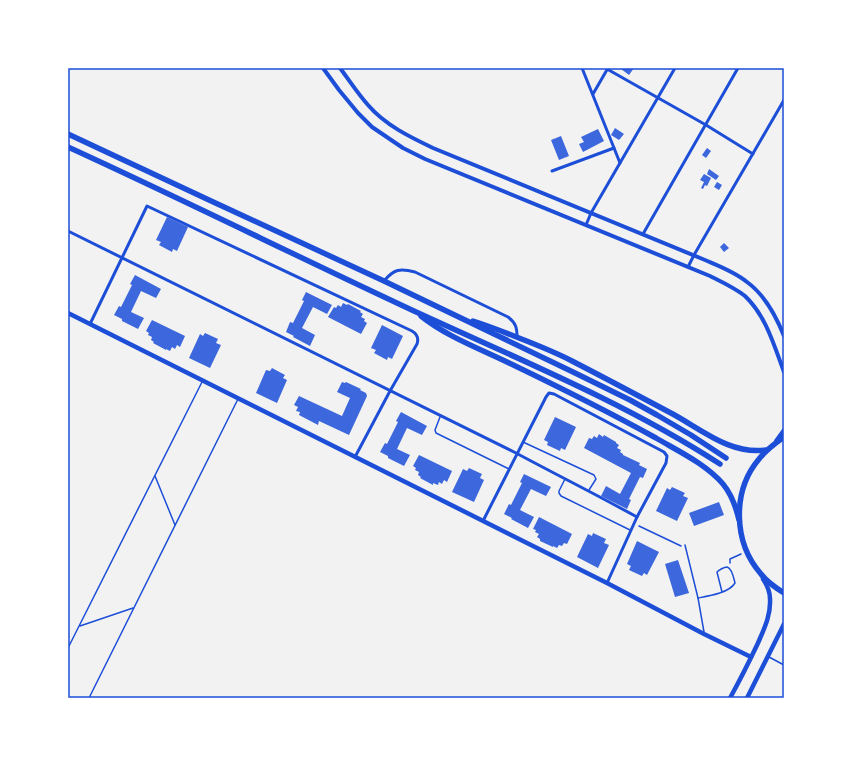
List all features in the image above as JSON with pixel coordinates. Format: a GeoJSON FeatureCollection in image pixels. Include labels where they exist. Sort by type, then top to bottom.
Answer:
{"type":"FeatureCollection","features":[{"type":"Feature","properties":{"kind":"highway"},"geometry":{"type":"LineString","coordinates":[[68,134],[384,280],[630,400],[691,435],[726,458]]}},
{"type":"Feature","properties":{"kind":"highway"},"geometry":{"type":"LineString","coordinates":[[68,147],[628,411],[664,430],[720,464]]}},
{"type":"Feature","properties":{"kind":"highway"},"geometry":{"type":"LineString","coordinates":[[413,310],[442,330],[603,409],[647,433],[698,463],[717,477],[728,490],[736,508],[741,535],[746,551],[752,562],[760,574],[771,585],[784,593]]}},
{"type":"Feature","properties":{"kind":"highway"},"geometry":{"type":"LineString","coordinates":[[463,319],[487,325],[571,360],[671,413],[705,434],[732,447],[756,452],[766,450]]}},
{"type":"Feature","properties":{"kind":"highway"},"geometry":{"type":"LineString","coordinates":[[739,520],[741,494],[750,470],[766,450],[784,437]]}},
{"type":"Feature","properties":{"kind":"main road"},"geometry":{"type":"LineString","coordinates":[[68,313],[607,583],[751,657]]}},
{"type":"Feature","properties":{"kind":"main road"},"geometry":{"type":"LineString","coordinates":[[730,698],[766,624],[769,612],[770,599],[768,587],[760,574]]}},
{"type":"Feature","properties":{"kind":"main road"},"geometry":{"type":"LineString","coordinates":[[747,698],[784,624]]}},
{"type":"Feature","properties":{"kind":"street"},"geometry":{"type":"LineString","coordinates":[[324,68],[339,90],[358,113],[372,127],[403,148],[425,159],[710,276],[731,287],[744,296],[756,308],[765,323],[784,372]]}},
{"type":"Feature","properties":{"kind":"street"},"geometry":{"type":"LineString","coordinates":[[340,68],[368,106],[397,129],[412,138],[694,255],[747,281],[759,292],[770,308],[784,336]]}},
{"type":"Feature","properties":{"kind":"street"},"geometry":{"type":"LineString","coordinates":[[582,68],[620,163]]}},
{"type":"Feature","properties":{"kind":"street"},"geometry":{"type":"LineString","coordinates":[[586,225],[675,68]]}},
{"type":"Feature","properties":{"kind":"street"},"geometry":{"type":"LineString","coordinates":[[643,234],[738,68]]}},
{"type":"Feature","properties":{"kind":"street"},"geometry":{"type":"LineString","coordinates":[[593,94],[608,69],[706,125],[753,154]]}},
{"type":"Feature","properties":{"kind":"street"},"geometry":{"type":"LineString","coordinates":[[688,267],[784,100]]}},
{"type":"Feature","properties":{"kind":"street"},"geometry":{"type":"LineString","coordinates":[[552,172],[614,148]]}},
{"type":"Feature","properties":{"kind":"street"},"geometry":{"type":"LineString","coordinates":[[90,324],[147,206],[412,331],[417,335],[418,342],[355,457]]}},
{"type":"Feature","properties":{"kind":"street"},"geometry":{"type":"LineString","coordinates":[[68,231],[516,453],[589,490],[637,517]]}},
{"type":"Feature","properties":{"kind":"street"},"geometry":{"type":"LineString","coordinates":[[384,280],[393,272],[399,270],[414,272],[508,317],[516,326],[517,337]]}},
{"type":"Feature","properties":{"kind":"street"},"geometry":{"type":"LineString","coordinates":[[483,521],[516,453],[546,397],[549,393],[554,394],[664,452],[667,456],[666,463],[634,523],[607,583]]}},
{"type":"Feature","properties":{"kind":"street"},"geometry":{"type":"LineString","coordinates":[[773,444],[784,430]]}},
{"type":"Feature","properties":{"kind":"lane"},"geometry":{"type":"LineString","coordinates":[[68,648],[203,380]]}},
{"type":"Feature","properties":{"kind":"lane"},"geometry":{"type":"LineString","coordinates":[[89,698],[238,398]]}},
{"type":"Feature","properties":{"kind":"lane"},"geometry":{"type":"LineString","coordinates":[[440,416],[435,430],[436,433],[508,469]]}},
{"type":"Feature","properties":{"kind":"lane"},"geometry":{"type":"LineString","coordinates":[[523,442],[594,475],[596,479],[589,490]]}},
{"type":"Feature","properties":{"kind":"lane"},"geometry":{"type":"LineString","coordinates":[[155,476],[175,525]]}},
{"type":"Feature","properties":{"kind":"lane"},"geometry":{"type":"LineString","coordinates":[[565,479],[559,491],[561,496],[631,530]]}},
{"type":"Feature","properties":{"kind":"lane"},"geometry":{"type":"LineString","coordinates":[[685,545],[698,598],[704,634]]}},
{"type":"Feature","properties":{"kind":"lane"},"geometry":{"type":"LineString","coordinates":[[698,598],[722,592],[734,586],[735,583],[732,574],[727,567],[717,572],[722,592]]}},
{"type":"Feature","properties":{"kind":"lane"},"geometry":{"type":"LineString","coordinates":[[79,626],[134,608]]}},
{"type":"Feature","properties":{"kind":"lane"},"geometry":{"type":"LineString","coordinates":[[767,656],[784,665]]}},
{"type":"Feature","properties":{"kind":"path"},"geometry":{"type":"LineString","coordinates":[[634,523],[680,546],[685,545]]}},
{"type":"Feature","properties":{"kind":"path"},"geometry":{"type":"LineString","coordinates":[[729,568],[730,559],[746,551]]}},
{"type":"Feature","properties":{"kind":"building"},"geometry":{"type":"Polygon","coordinates":[[[634,68],[629,75],[621,69],[634,68]]]}},
{"type":"Feature","properties":{"kind":"building"},"geometry":{"type":"Polygon","coordinates":[[[615,128],[624,134],[619,140],[611,135],[615,128]]]}},
{"type":"Feature","properties":{"kind":"building"},"geometry":{"type":"Polygon","coordinates":[[[598,129],[604,141],[583,152],[579,144],[584,142],[581,137],[598,129]]]}},
{"type":"Feature","properties":{"kind":"building"},"geometry":{"type":"Polygon","coordinates":[[[561,136],[569,156],[559,160],[551,140],[561,136]]]}},
{"type":"Feature","properties":{"kind":"building"},"geometry":{"type":"Polygon","coordinates":[[[707,148],[711,151],[706,158],[702,155],[707,148]]]}},
{"type":"Feature","properties":{"kind":"building"},"geometry":{"type":"Polygon","coordinates":[[[709,169],[719,176],[716,180],[707,174],[709,169]]]}},
{"type":"Feature","properties":{"kind":"building"},"geometry":{"type":"Polygon","coordinates":[[[704,174],[711,178],[707,186],[705,185],[703,189],[701,188],[704,182],[700,180],[704,174]]]}},
{"type":"Feature","properties":{"kind":"building"},"geometry":{"type":"Polygon","coordinates":[[[717,182],[722,185],[719,190],[714,187],[717,182]]]}},
{"type":"Feature","properties":{"kind":"building"},"geometry":{"type":"Polygon","coordinates":[[[167,217],[188,227],[177,251],[173,249],[172,252],[159,245],[161,242],[156,240],[167,217]]]}},
{"type":"Feature","properties":{"kind":"building"},"geometry":{"type":"Polygon","coordinates":[[[724,243],[729,248],[724,252],[720,247],[724,243]]]}},
{"type":"Feature","properties":{"kind":"building"},"geometry":{"type":"Polygon","coordinates":[[[135,275],[161,289],[156,298],[141,291],[131,312],[144,318],[138,329],[114,315],[119,306],[121,307],[132,285],[130,284],[135,275]]]}},
{"type":"Feature","properties":{"kind":"building"},"geometry":{"type":"Polygon","coordinates":[[[306,292],[332,305],[327,314],[313,307],[302,328],[315,335],[310,346],[286,332],[290,322],[293,323],[304,301],[302,300],[306,292]]]}},
{"type":"Feature","properties":{"kind":"building"},"geometry":{"type":"Polygon","coordinates":[[[343,303],[361,311],[360,312],[363,314],[361,317],[365,319],[364,321],[367,323],[361,334],[328,317],[334,307],[336,308],[338,305],[341,307],[343,303]]]}},
{"type":"Feature","properties":{"kind":"building"},"geometry":{"type":"Polygon","coordinates":[[[152,320],[185,336],[180,347],[177,345],[175,349],[172,347],[170,351],[153,343],[154,342],[151,340],[152,337],[148,335],[149,333],[146,331],[152,320]]]}},
{"type":"Feature","properties":{"kind":"building"},"geometry":{"type":"Polygon","coordinates":[[[382,325],[403,336],[392,359],[388,357],[387,360],[374,353],[376,350],[371,348],[382,325]]]}},
{"type":"Feature","properties":{"kind":"building"},"geometry":{"type":"Polygon","coordinates":[[[205,333],[218,339],[216,343],[221,345],[210,368],[189,358],[200,334],[203,336],[205,333]]]}},
{"type":"Feature","properties":{"kind":"building"},"geometry":{"type":"Polygon","coordinates":[[[272,368],[285,375],[283,378],[287,380],[277,403],[256,393],[266,370],[270,371],[272,368]]]}},
{"type":"Feature","properties":{"kind":"building"},"geometry":{"type":"Polygon","coordinates":[[[342,382],[346,382],[361,389],[360,390],[366,393],[367,396],[349,435],[319,421],[318,425],[299,415],[300,412],[296,411],[298,407],[294,405],[299,396],[342,416],[350,398],[337,392],[342,382]]]}},
{"type":"Feature","properties":{"kind":"building"},"geometry":{"type":"Polygon","coordinates":[[[401,412],[427,426],[422,435],[407,428],[397,449],[410,455],[404,466],[380,452],[385,443],[387,444],[398,422],[396,421],[401,412]]]}},
{"type":"Feature","properties":{"kind":"building"},"geometry":{"type":"Polygon","coordinates":[[[555,417],[576,427],[565,450],[561,448],[560,451],[547,445],[548,442],[544,440],[555,417]]]}},
{"type":"Feature","properties":{"kind":"building"},"geometry":{"type":"Polygon","coordinates":[[[599,434],[603,437],[604,435],[616,442],[619,445],[617,448],[621,450],[620,452],[623,455],[640,463],[639,465],[647,469],[643,478],[640,477],[629,499],[631,500],[627,509],[601,496],[606,486],[620,494],[631,473],[584,448],[589,438],[592,439],[594,436],[597,438],[599,434]]]}},
{"type":"Feature","properties":{"kind":"building"},"geometry":{"type":"Polygon","coordinates":[[[419,455],[452,471],[447,482],[444,480],[442,484],[439,482],[438,485],[433,483],[433,485],[420,478],[421,477],[418,475],[419,472],[415,470],[416,468],[413,466],[419,455]]]}},
{"type":"Feature","properties":{"kind":"building"},"geometry":{"type":"Polygon","coordinates":[[[469,468],[482,474],[480,478],[484,480],[474,502],[452,492],[463,469],[467,471],[469,468]]]}},
{"type":"Feature","properties":{"kind":"building"},"geometry":{"type":"Polygon","coordinates":[[[524,474],[551,487],[546,496],[531,489],[520,510],[534,517],[528,528],[504,514],[509,504],[511,505],[522,483],[520,482],[524,474]]]}},
{"type":"Feature","properties":{"kind":"building"},"geometry":{"type":"Polygon","coordinates":[[[672,487],[685,493],[683,496],[688,498],[677,521],[656,511],[667,488],[670,490],[672,487]]]}},
{"type":"Feature","properties":{"kind":"building"},"geometry":{"type":"Polygon","coordinates":[[[719,502],[724,515],[694,526],[689,513],[719,502]]]}},
{"type":"Feature","properties":{"kind":"building"},"geometry":{"type":"Polygon","coordinates":[[[539,517],[572,534],[567,544],[564,543],[562,546],[559,545],[557,548],[540,541],[537,537],[539,534],[533,529],[539,517]]]}},
{"type":"Feature","properties":{"kind":"building"},"geometry":{"type":"Polygon","coordinates":[[[593,533],[606,539],[604,543],[609,545],[598,568],[577,557],[588,534],[592,536],[593,533]]]}},
{"type":"Feature","properties":{"kind":"building"},"geometry":{"type":"Polygon","coordinates":[[[637,541],[659,552],[647,575],[644,573],[642,576],[629,570],[631,566],[627,564],[637,541]]]}},
{"type":"Feature","properties":{"kind":"building"},"geometry":{"type":"Polygon","coordinates":[[[678,560],[689,593],[675,597],[665,564],[678,560]]]}}]}
